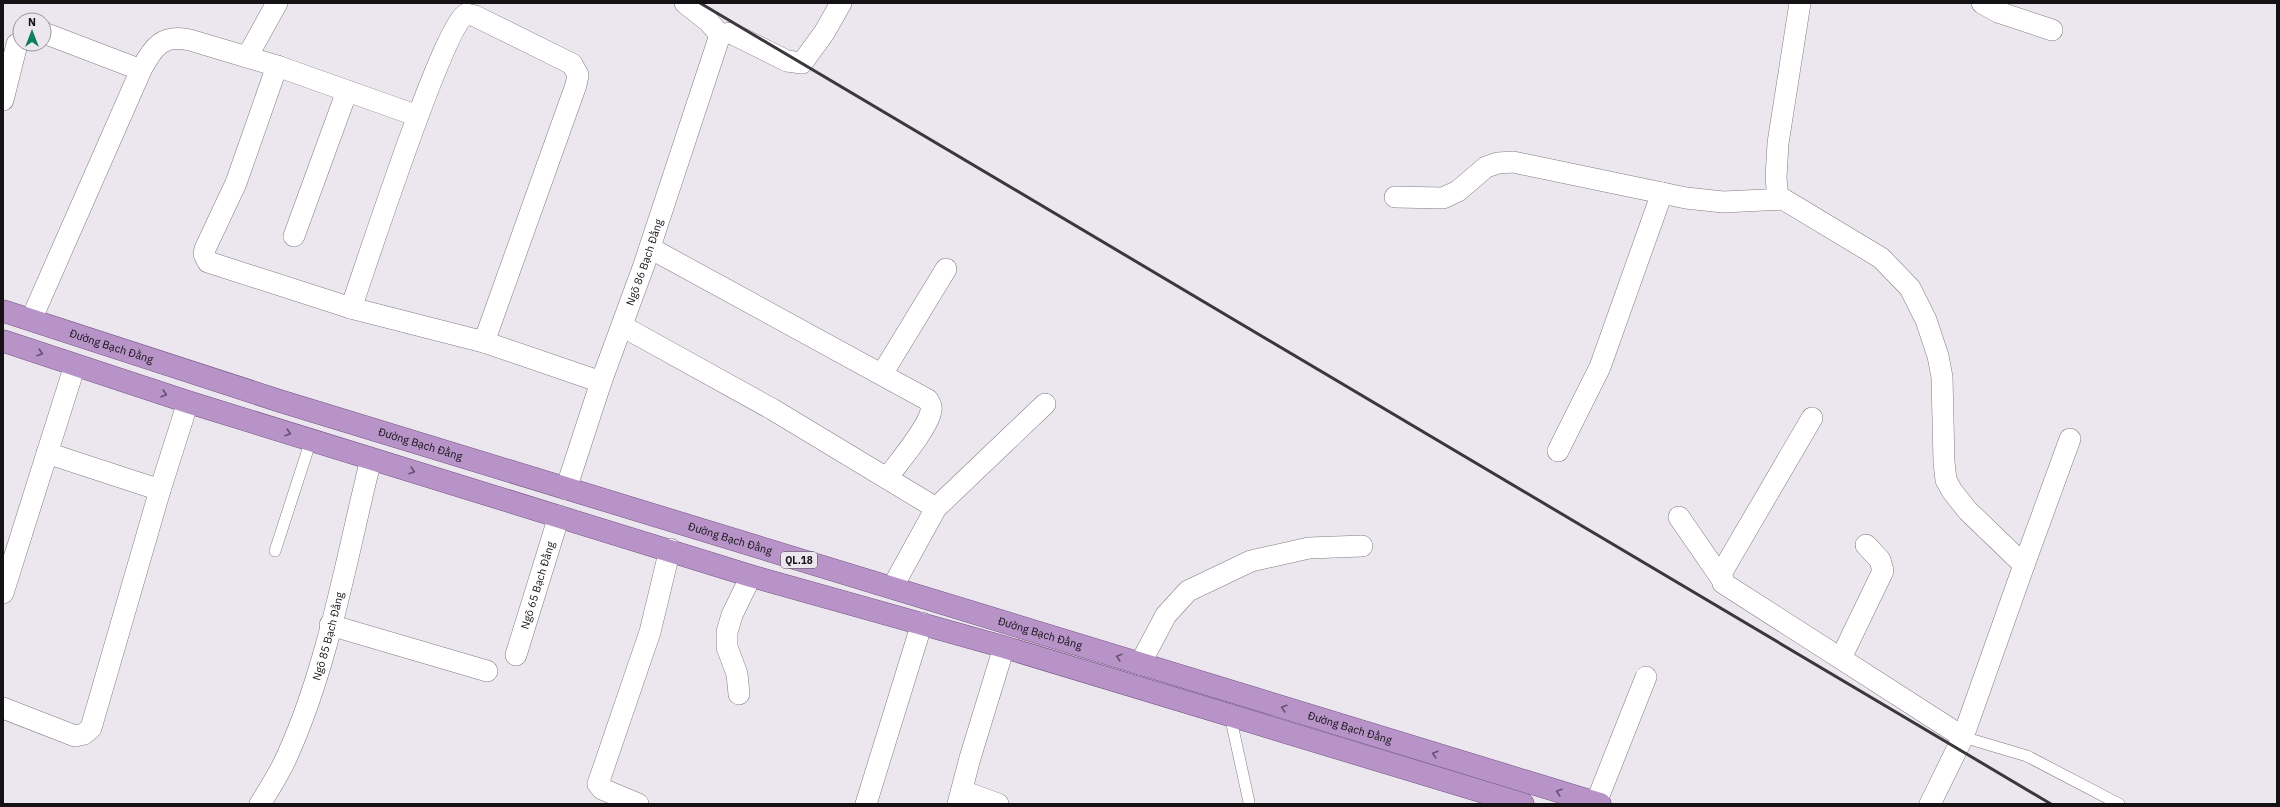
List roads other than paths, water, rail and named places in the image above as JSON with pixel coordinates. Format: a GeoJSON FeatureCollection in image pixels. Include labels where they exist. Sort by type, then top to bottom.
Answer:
{"type":"FeatureCollection","features":[{"type":"Feature","properties":{"kind":"highway","name":"Đường Bạch Đằng"},"geometry":{"type":"LineString","coordinates":[[3,311],[327,416],[1598,804]]}},
{"type":"Feature","properties":{"kind":"highway","name":"Đường Bạch Đằng"},"geometry":{"type":"LineString","coordinates":[[3,341],[188,402],[670,549],[751,576],[1004,647],[1524,804]]}},
{"type":"Feature","properties":{"kind":"highway"},"geometry":{"type":"LineString","coordinates":[[315,441],[327,416]]}},
{"type":"Feature","properties":{"kind":"street"},"geometry":{"type":"LineString","coordinates":[[247,57],[276,3]]}},
{"type":"Feature","properties":{"kind":"street"},"geometry":{"type":"LineString","coordinates":[[685,3],[709,22],[720,35],[730,33],[787,61],[802,63],[824,33],[841,3]]}},
{"type":"Feature","properties":{"kind":"street"},"geometry":{"type":"LineString","coordinates":[[1778,199],[1776,178],[1778,143],[1800,3]]}},
{"type":"Feature","properties":{"kind":"street"},"geometry":{"type":"LineString","coordinates":[[1982,3],[1998,12],[2052,30]]}},
{"type":"Feature","properties":{"kind":"street"},"geometry":{"type":"LineString","coordinates":[[351,308],[418,116],[456,25],[460,18],[466,14],[475,16],[572,64],[578,75],[576,85],[484,342]]}},
{"type":"Feature","properties":{"kind":"street","name":"Ngõ 86 Bạch Đằng"},"geometry":{"type":"LineString","coordinates":[[566,489],[601,382],[650,248],[720,35]]}},
{"type":"Feature","properties":{"kind":"street"},"geometry":{"type":"LineString","coordinates":[[52,36],[141,70]]}},
{"type":"Feature","properties":{"kind":"street"},"geometry":{"type":"LineString","coordinates":[[31,320],[151,50],[177,37],[276,66],[418,116]]}},
{"type":"Feature","properties":{"kind":"street"},"geometry":{"type":"LineString","coordinates":[[3,100],[12,52]]}},
{"type":"Feature","properties":{"kind":"street"},"geometry":{"type":"LineString","coordinates":[[276,66],[236,183],[205,249],[208,262],[351,308],[484,342],[601,382]]}},
{"type":"Feature","properties":{"kind":"street"},"geometry":{"type":"LineString","coordinates":[[294,236],[347,91]]}},
{"type":"Feature","properties":{"kind":"street"},"geometry":{"type":"LineString","coordinates":[[1395,197],[1442,198],[1458,191],[1486,167],[1498,163],[1513,162],[1686,198],[1723,202],[1778,199],[1794,204],[1864,246],[1881,258],[1910,288],[1926,320],[1938,356],[1942,377],[1944,462],[1946,480],[1958,501],[2024,565]]}},
{"type":"Feature","properties":{"kind":"street"},"geometry":{"type":"LineString","coordinates":[[1558,451],[1600,367],[1662,193]]}},
{"type":"Feature","properties":{"kind":"street"},"geometry":{"type":"LineString","coordinates":[[650,248],[928,400],[931,405],[931,412],[926,423],[887,478]]}},
{"type":"Feature","properties":{"kind":"street"},"geometry":{"type":"LineString","coordinates":[[882,374],[946,269]]}},
{"type":"Feature","properties":{"kind":"street"},"geometry":{"type":"LineString","coordinates":[[622,326],[772,409],[936,508]]}},
{"type":"Feature","properties":{"kind":"street"},"geometry":{"type":"LineString","coordinates":[[3,593],[76,365]]}},
{"type":"Feature","properties":{"kind":"street"},"geometry":{"type":"LineString","coordinates":[[3,708],[75,736],[84,734],[91,728],[160,490],[188,402]]}},
{"type":"Feature","properties":{"kind":"street"},"geometry":{"type":"LineString","coordinates":[[892,588],[936,508],[1045,404]]}},
{"type":"Feature","properties":{"kind":"street"},"geometry":{"type":"LineString","coordinates":[[1721,578],[1722,572],[1812,418]]}},
{"type":"Feature","properties":{"kind":"street"},"geometry":{"type":"LineString","coordinates":[[1930,804],[1963,737],[2070,439]]}},
{"type":"Feature","properties":{"kind":"street"},"geometry":{"type":"LineString","coordinates":[[48,453],[160,490]]}},
{"type":"Feature","properties":{"kind":"street","name":"Ngõ 85 Bạch Đằng"},"geometry":{"type":"LineString","coordinates":[[260,804],[288,755],[304,714],[330,625],[371,459]]}},
{"type":"Feature","properties":{"kind":"street","name":"Ngõ 65 Bạch Đằng"},"geometry":{"type":"LineString","coordinates":[[516,655],[559,516]]}},
{"type":"Feature","properties":{"kind":"street"},"geometry":{"type":"LineString","coordinates":[[1679,517],[1727,587],[1841,658],[1963,737]]}},
{"type":"Feature","properties":{"kind":"street"},"geometry":{"type":"LineString","coordinates":[[1841,658],[1884,571],[1880,560],[1866,545]]}},
{"type":"Feature","properties":{"kind":"street"},"geometry":{"type":"LineString","coordinates":[[1140,664],[1166,615],[1188,591],[1251,561],[1309,548],[1362,546]]}},
{"type":"Feature","properties":{"kind":"street"},"geometry":{"type":"LineString","coordinates":[[638,804],[602,789],[598,784],[650,632],[670,549]]}},
{"type":"Feature","properties":{"kind":"street"},"geometry":{"type":"LineString","coordinates":[[739,694],[737,674],[727,647],[727,632],[732,615],[751,576]]}},
{"type":"Feature","properties":{"kind":"street"},"geometry":{"type":"LineString","coordinates":[[866,804],[922,623]]}},
{"type":"Feature","properties":{"kind":"street"},"geometry":{"type":"LineString","coordinates":[[330,625],[487,671]]}},
{"type":"Feature","properties":{"kind":"street"},"geometry":{"type":"LineString","coordinates":[[998,804],[960,797],[1004,647]]}},
{"type":"Feature","properties":{"kind":"street"},"geometry":{"type":"LineString","coordinates":[[1598,804],[1646,677]]}},
{"type":"Feature","properties":{"kind":"lane"},"geometry":{"type":"LineString","coordinates":[[275,551],[315,441]]}},
{"type":"Feature","properties":{"kind":"lane"},"geometry":{"type":"LineString","coordinates":[[1230,715],[1249,802]]}},
{"type":"Feature","properties":{"kind":"lane"},"geometry":{"type":"LineString","coordinates":[[1963,737],[2026,756],[2119,804]]}},
{"type":"Feature","properties":{"kind":"railway"},"geometry":{"type":"LineString","coordinates":[[700,3],[2051,804]]}}]}
